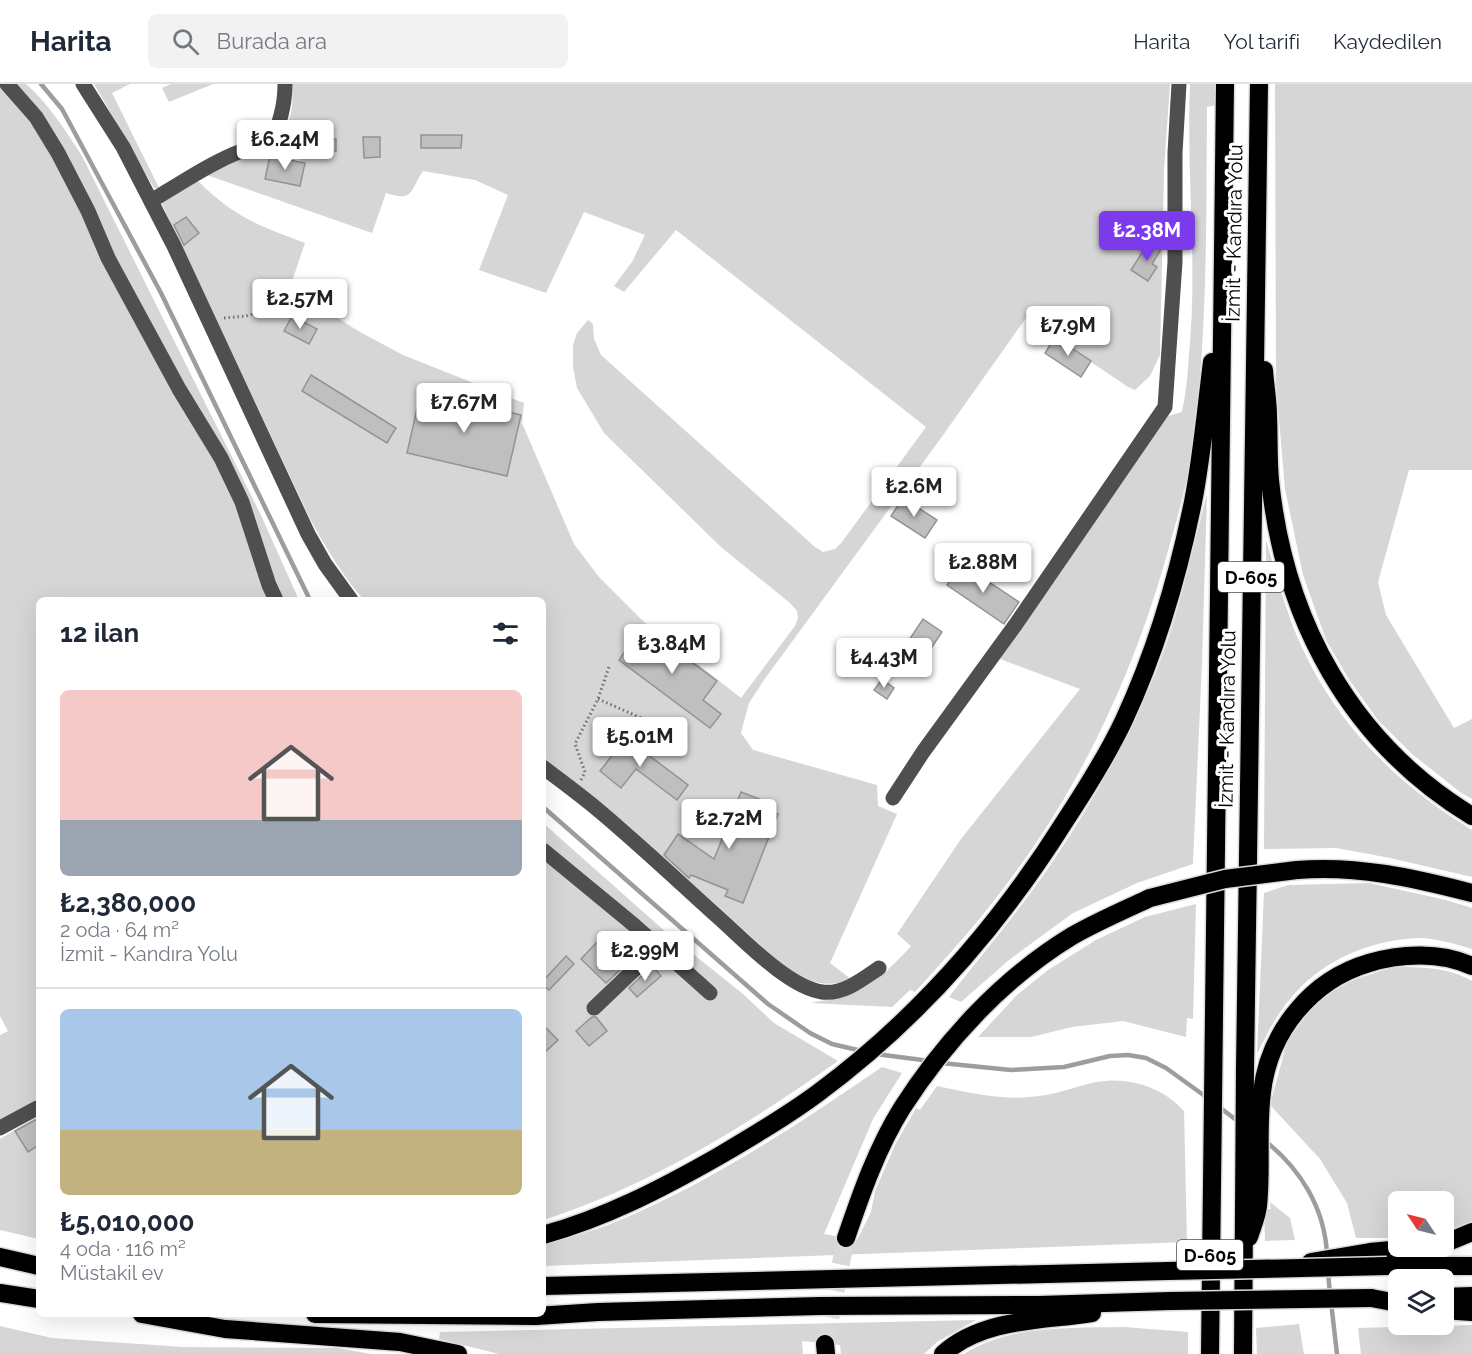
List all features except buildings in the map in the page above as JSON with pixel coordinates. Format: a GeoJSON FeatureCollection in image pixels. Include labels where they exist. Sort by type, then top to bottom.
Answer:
{"type":"FeatureCollection","features":[{"type":"Feature","properties":{"kind":"highway","name":"İzmit - Kandıra Yolu"},"geometry":{"type":"LineString","coordinates":[[1210,1354],[1225,84]]}},
{"type":"Feature","properties":{"kind":"highway","name":"İzmit - Kandıra Yolu"},"geometry":{"type":"LineString","coordinates":[[1243,1354],[1243,1259],[1251,1202],[1245,1069],[1259,84]]}},
{"type":"Feature","properties":{"kind":"highway"},"geometry":{"type":"LineString","coordinates":[[1255,288],[1268,413],[1271,490],[1278,536],[1289,580],[1305,625],[1322,662],[1370,730],[1408,768],[1448,802],[1472,816]]}},
{"type":"Feature","properties":{"kind":"highway"},"geometry":{"type":"LineString","coordinates":[[546,1234],[619,1208],[686,1175],[816,1095],[888,1037],[930,996],[964,960],[1000,916],[1042,859],[1079,800],[1124,720],[1161,622],[1177,570],[1194,500],[1222,292]]}},
{"type":"Feature","properties":{"kind":"highway"},"geometry":{"type":"LineString","coordinates":[[846,1238],[866,1181],[902,1109],[959,1031],[1033,964],[1072,936],[1150,898],[1225,879],[1297,870],[1361,869],[1430,882],[1472,893]]}},
{"type":"Feature","properties":{"kind":"highway"},"geometry":{"type":"LineString","coordinates":[[1251,1202],[1262,1091],[1271,1053],[1291,1018],[1307,997],[1352,968],[1388,957],[1422,955],[1459,960],[1472,966]]}},
{"type":"Feature","properties":{"kind":"highway"},"geometry":{"type":"LineString","coordinates":[[1454,1239],[1472,1232]]}},
{"type":"Feature","properties":{"kind":"highway"},"geometry":{"type":"LineString","coordinates":[[0,1257],[36,1265]]}},
{"type":"Feature","properties":{"kind":"highway"},"geometry":{"type":"LineString","coordinates":[[1386,1259],[1393,1257]]}},
{"type":"Feature","properties":{"kind":"highway"},"geometry":{"type":"LineString","coordinates":[[546,1286],[632,1282],[1277,1269],[1386,1259],[1472,1266]]}},
{"type":"Feature","properties":{"kind":"highway"},"geometry":{"type":"LineString","coordinates":[[0,1293],[36,1299]]}},
{"type":"Feature","properties":{"kind":"highway"},"geometry":{"type":"LineString","coordinates":[[1454,1297],[1472,1296]]}},
{"type":"Feature","properties":{"kind":"highway"},"geometry":{"type":"LineString","coordinates":[[546,1315],[820,1306],[1040,1305],[1388,1297]]}},
{"type":"Feature","properties":{"kind":"highway"},"geometry":{"type":"LineString","coordinates":[[1371,1298],[1388,1302]]}},
{"type":"Feature","properties":{"kind":"highway"},"geometry":{"type":"LineString","coordinates":[[943,1354],[978,1332],[1018,1322],[1170,1301]]}},
{"type":"Feature","properties":{"kind":"highway"},"geometry":{"type":"LineString","coordinates":[[1454,1311],[1472,1312]]}},
{"type":"Feature","properties":{"kind":"highway"},"geometry":{"type":"LineString","coordinates":[[158,1317],[225,1329],[400,1342],[458,1354]]}},
{"type":"Feature","properties":{"kind":"street"},"geometry":{"type":"LineString","coordinates":[[7,84],[36,117],[58,153],[88,211],[108,258],[179,389],[220,458],[242,501],[268,585],[274,597]]}},
{"type":"Feature","properties":{"kind":"street"},"geometry":{"type":"LineString","coordinates":[[83,84],[123,147],[151,201],[308,534],[325,564],[349,597]]}},
{"type":"Feature","properties":{"kind":"street"},"geometry":{"type":"LineString","coordinates":[[270,146],[282,116],[285,84]]}},
{"type":"Feature","properties":{"kind":"street"},"geometry":{"type":"LineString","coordinates":[[893,798],[923,752],[1016,624],[1165,406],[1175,262],[1175,153],[1179,84]]}},
{"type":"Feature","properties":{"kind":"street"},"geometry":{"type":"LineString","coordinates":[[151,201],[235,154],[255,147],[297,149]]}},
{"type":"Feature","properties":{"kind":"street"},"geometry":{"type":"LineString","coordinates":[[546,769],[597,809],[776,968],[800,985],[825,992],[838,990],[854,985],[879,968]]}},
{"type":"Feature","properties":{"kind":"street"},"geometry":{"type":"LineString","coordinates":[[546,853],[710,993]]}},
{"type":"Feature","properties":{"kind":"street"},"geometry":{"type":"LineString","coordinates":[[594,1008],[658,947]]}},
{"type":"Feature","properties":{"kind":"street"},"geometry":{"type":"LineString","coordinates":[[0,1128],[36,1109]]}},
{"type":"Feature","properties":{"kind":"path"},"geometry":{"type":"LineString","coordinates":[[208,318],[236,318],[262,311]]}},
{"type":"Feature","properties":{"kind":"path"},"geometry":{"type":"LineString","coordinates":[[573,790],[585,772],[575,744],[598,699],[609,667]]}},
{"type":"Feature","properties":{"kind":"path"},"geometry":{"type":"LineString","coordinates":[[598,699],[664,728],[689,735]]}},
{"type":"Feature","properties":{"kind":"shaded area"},"geometry":{"type":"Polygon","coordinates":[[[0,84],[26,84],[50,109],[82,156],[260,513],[298,597],[36,597],[36,1104],[0,1123],[0,1035],[8,1031],[0,1016],[0,84]]]}},
{"type":"Feature","properties":{"kind":"shaded area"},"geometry":{"type":"Polygon","coordinates":[[[94,84],[130,84],[112,93],[159,188],[154,188],[94,84]]]}},
{"type":"Feature","properties":{"kind":"shaded area"},"geometry":{"type":"Polygon","coordinates":[[[171,84],[213,84],[169,102],[162,88],[171,84]]]}},
{"type":"Feature","properties":{"kind":"shaded area"},"geometry":{"type":"Polygon","coordinates":[[[292,84],[1170,84],[1164,170],[1160,355],[1150,376],[1135,390],[1128,387],[1026,318],[749,703],[741,733],[753,750],[877,785],[878,806],[897,814],[830,963],[851,979],[833,984],[818,983],[788,970],[629,826],[546,759],[546,597],[362,597],[335,561],[310,519],[161,202],[198,181],[223,203],[248,219],[305,243],[285,302],[336,317],[403,355],[524,403],[522,423],[574,544],[599,577],[644,622],[741,698],[795,626],[798,618],[797,611],[722,548],[604,433],[577,388],[573,367],[573,345],[577,333],[588,320],[593,324],[594,339],[601,355],[823,552],[835,549],[842,542],[926,427],[676,230],[624,292],[614,286],[632,262],[645,235],[584,212],[546,293],[479,270],[508,195],[475,180],[423,171],[413,190],[406,196],[386,193],[372,233],[207,175],[244,159],[269,159],[266,179],[300,186],[304,163],[300,162],[302,141],[282,139],[281,136],[288,122],[292,105],[292,84]],[[461,134],[421,135],[421,148],[461,147],[461,134]]]}},
{"type":"Feature","properties":{"kind":"shaded area"},"geometry":{"type":"Polygon","coordinates":[[[1190,84],[1216,84],[1217,105],[1207,107],[1204,321],[1197,407],[1190,463],[1166,558],[1154,599],[1124,679],[1067,794],[1044,831],[1008,883],[915,992],[910,990],[892,1007],[811,1003],[844,996],[867,986],[890,968],[911,946],[897,934],[961,839],[1080,689],[1000,659],[1168,416],[1182,412],[1188,368],[1192,286],[1190,84]]]}},
{"type":"Feature","properties":{"kind":"shaded area"},"geometry":{"type":"Polygon","coordinates":[[[1275,84],[1472,84],[1472,470],[1409,470],[1378,582],[1386,615],[1454,728],[1472,719],[1472,799],[1412,754],[1377,719],[1348,678],[1326,640],[1303,575],[1285,489],[1276,384],[1275,84]]]}},
{"type":"Feature","properties":{"kind":"shaded area"},"geometry":{"type":"Polygon","coordinates":[[[1207,494],[1193,864],[1137,883],[1073,913],[1009,960],[961,1002],[949,997],[1051,864],[1120,750],[1163,655],[1184,587],[1207,494]]]}},
{"type":"Feature","properties":{"kind":"shaded area"},"geometry":{"type":"Polygon","coordinates":[[[1266,540],[1294,629],[1330,699],[1370,749],[1393,771],[1444,812],[1472,830],[1472,877],[1336,848],[1264,849],[1266,540]]]}},
{"type":"Feature","properties":{"kind":"shaded area"},"geometry":{"type":"Polygon","coordinates":[[[546,826],[667,933],[743,994],[774,1023],[838,1061],[769,1108],[696,1152],[659,1172],[583,1206],[546,1219],[546,826]]]}},
{"type":"Feature","properties":{"kind":"shaded area"},"geometry":{"type":"Polygon","coordinates":[[[1369,883],[1472,908],[1472,949],[1438,940],[1418,938],[1384,942],[1336,960],[1308,980],[1284,1006],[1257,1054],[1264,893],[1288,885],[1369,883]]]}},
{"type":"Feature","properties":{"kind":"shaded area"},"geometry":{"type":"Polygon","coordinates":[[[1196,904],[1193,1019],[1187,1018],[1186,1037],[1123,1021],[1072,1027],[1031,1037],[978,1037],[1017,995],[1048,970],[1096,940],[1145,917],[1196,904]]]}},
{"type":"Feature","properties":{"kind":"shaded area"},"geometry":{"type":"Polygon","coordinates":[[[1394,967],[1444,970],[1472,981],[1472,1221],[1454,1228],[1454,1191],[1388,1191],[1388,1238],[1356,1238],[1347,1203],[1320,1159],[1270,1105],[1287,1042],[1311,1009],[1334,990],[1356,979],[1394,967]]]}},
{"type":"Feature","properties":{"kind":"shaded area"},"geometry":{"type":"Polygon","coordinates":[[[882,1067],[902,1073],[873,1119],[824,1234],[857,1240],[871,1212],[875,1191],[895,1145],[916,1108],[920,1110],[937,1086],[983,1095],[1017,1098],[1046,1095],[1096,1082],[1120,1081],[1144,1085],[1166,1095],[1184,1111],[1187,1242],[546,1266],[546,1244],[613,1223],[684,1190],[752,1152],[882,1067]]]}},
{"type":"Feature","properties":{"kind":"shaded area"},"geometry":{"type":"Polygon","coordinates":[[[36,1117],[36,1238],[0,1230],[0,1139],[36,1117]]]}},
{"type":"Feature","properties":{"kind":"shaded area"},"geometry":{"type":"Polygon","coordinates":[[[1270,1202],[1290,1218],[1295,1240],[1265,1241],[1264,1209],[1271,1209],[1270,1202]]]}},
{"type":"Feature","properties":{"kind":"shaded area"},"geometry":{"type":"Polygon","coordinates":[[[976,1320],[937,1342],[924,1354],[841,1354],[840,1345],[802,1341],[803,1354],[499,1354],[439,1339],[440,1332],[976,1320]]]}},
{"type":"Feature","properties":{"kind":"shaded area"},"geometry":{"type":"Polygon","coordinates":[[[1299,1324],[1304,1354],[1257,1354],[1256,1328],[1299,1324]]]}},
{"type":"Feature","properties":{"kind":"shaded area"},"geometry":{"type":"Polygon","coordinates":[[[1454,1325],[1472,1325],[1472,1354],[1361,1354],[1358,1328],[1388,1327],[1388,1335],[1454,1335],[1454,1325]]]}},
{"type":"Feature","properties":{"kind":"shaded area"},"geometry":{"type":"Polygon","coordinates":[[[0,1326],[52,1338],[183,1347],[338,1348],[371,1354],[0,1354],[0,1326]]]}},
{"type":"Feature","properties":{"kind":"shaded area"},"geometry":{"type":"Polygon","coordinates":[[[1124,1327],[1188,1332],[1188,1354],[964,1354],[1000,1338],[1021,1333],[1063,1328],[1124,1327]]]}},
{"type":"Feature","properties":{"kind":"waterway"},"geometry":{"type":"LineString","coordinates":[[41,84],[62,109],[161,293],[309,597]]}},
{"type":"Feature","properties":{"kind":"waterway"},"geometry":{"type":"LineString","coordinates":[[546,810],[768,1004],[810,1033],[832,1044],[862,1051]]}},
{"type":"Feature","properties":{"kind":"waterway"},"geometry":{"type":"LineString","coordinates":[[876,1054],[930,1061]]}},
{"type":"Feature","properties":{"kind":"waterway"},"geometry":{"type":"LineString","coordinates":[[941,1063],[1011,1070],[1064,1067],[1110,1056],[1128,1055],[1146,1058],[1166,1068],[1209,1099]]}},
{"type":"Feature","properties":{"kind":"waterway"},"geometry":{"type":"LineString","coordinates":[[1218,1106],[1240,1123]]}},
{"type":"Feature","properties":{"kind":"waterway"},"geometry":{"type":"LineString","coordinates":[[1264,1140],[1289,1163],[1308,1190],[1321,1221],[1327,1255]]}},
{"type":"Feature","properties":{"kind":"waterway"},"geometry":{"type":"LineString","coordinates":[[1328,1272],[1330,1294]]}},
{"type":"Feature","properties":{"kind":"waterway"},"geometry":{"type":"LineString","coordinates":[[1331,1302],[1337,1354]]}},
{"type":"Feature","properties":{"kind":"tunnel"},"geometry":{"type":"LineString","coordinates":[[825,1344],[846,1238]]}}]}
